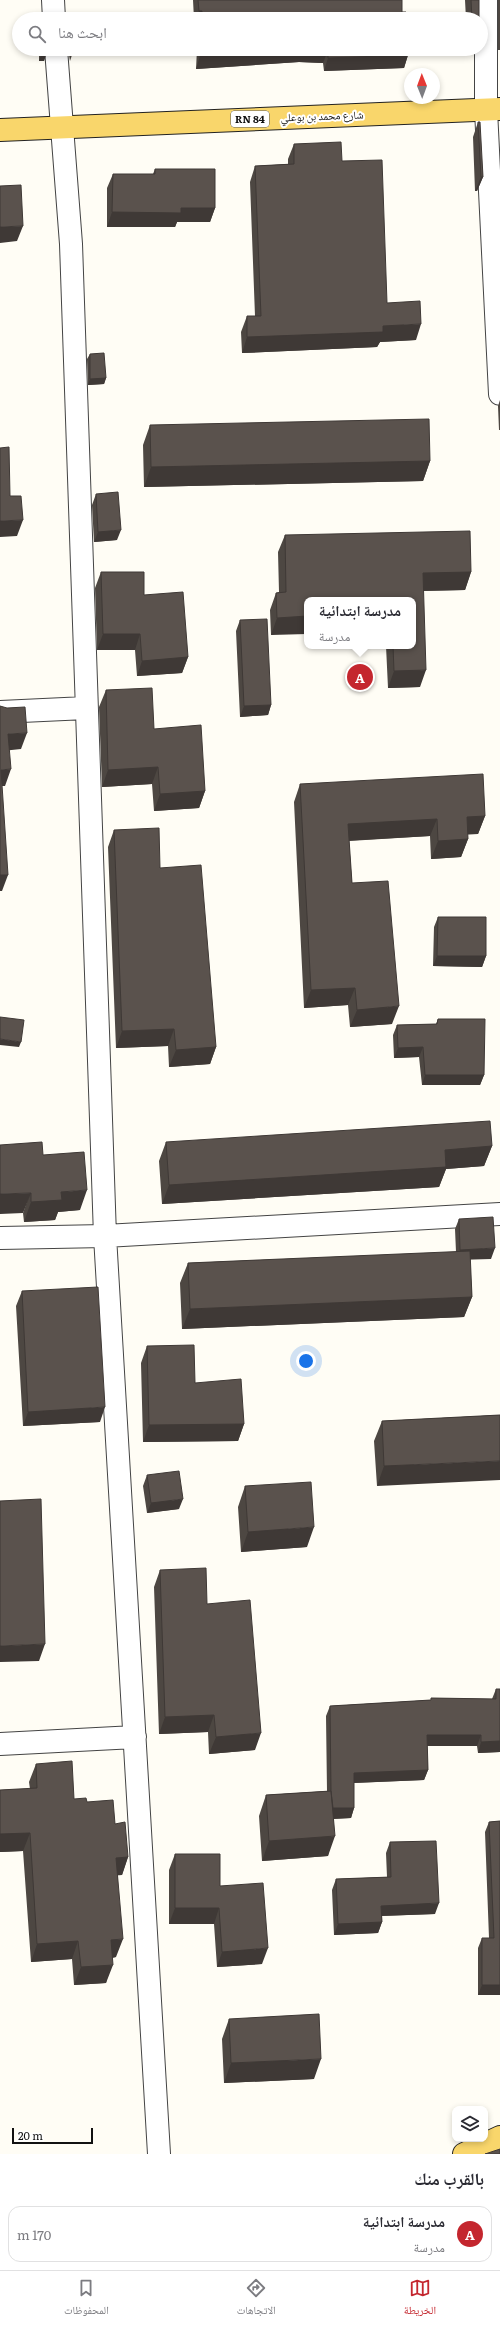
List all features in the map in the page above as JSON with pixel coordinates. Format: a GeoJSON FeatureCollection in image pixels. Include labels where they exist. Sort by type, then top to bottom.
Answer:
{"type":"FeatureCollection","features":[{"type":"Feature","properties":{"kind":"main road","name":"شارع محمد بن بوعلي"},"geometry":{"type":"LineString","coordinates":[[0,130],[493,109]]}},
{"type":"Feature","properties":{"kind":"main road"},"geometry":{"type":"LineString","coordinates":[[464,2154],[500,2137]]}},
{"type":"Feature","properties":{"kind":"street"},"geometry":{"type":"LineString","coordinates":[[53,0],[54,12]]}},
{"type":"Feature","properties":{"kind":"street"},"geometry":{"type":"LineString","coordinates":[[486,0],[487,12]]}},
{"type":"Feature","properties":{"kind":"street"},"geometry":{"type":"LineString","coordinates":[[488,31],[493,109],[500,394]]}},
{"type":"Feature","properties":{"kind":"street"},"geometry":{"type":"LineString","coordinates":[[56,56],[71,244],[105,1236],[159,2154]]}},
{"type":"Feature","properties":{"kind":"street"},"geometry":{"type":"LineString","coordinates":[[0,712],[86,708]]}},
{"type":"Feature","properties":{"kind":"street"},"geometry":{"type":"LineString","coordinates":[[0,1238],[105,1236],[500,1214]]}},
{"type":"Feature","properties":{"kind":"street"},"geometry":{"type":"LineString","coordinates":[[0,1744],[135,1737]]}},
{"type":"Feature","properties":{"kind":"building"},"geometry":{"type":"Polygon","coordinates":[[[198,0],[402,0],[402,12],[199,11],[198,0]]]}},
{"type":"Feature","properties":{"kind":"building"},"geometry":{"type":"Polygon","coordinates":[[[471,0],[479,0],[479,12],[472,12],[471,0]]]}},
{"type":"Feature","properties":{"kind":"building"},"geometry":{"type":"Polygon","coordinates":[[[328,56],[381,56],[328,58],[328,56]]]}},
{"type":"Feature","properties":{"kind":"building"},"geometry":{"type":"Polygon","coordinates":[[[478,122],[480,122],[483,177],[481,177],[478,122]]]}},
{"type":"Feature","properties":{"kind":"building"},"geometry":{"type":"Polygon","coordinates":[[[341,142],[342,161],[382,160],[387,303],[420,301],[421,324],[383,326],[383,332],[247,337],[247,316],[261,316],[255,166],[294,164],[294,144],[341,142]]]}},
{"type":"Feature","properties":{"kind":"building"},"geometry":{"type":"Polygon","coordinates":[[[155,169],[215,169],[215,208],[181,208],[181,213],[112,212],[113,174],[155,174],[155,169]]]}},
{"type":"Feature","properties":{"kind":"building"},"geometry":{"type":"Polygon","coordinates":[[[21,185],[23,226],[0,227],[0,186],[21,185]]]}},
{"type":"Feature","properties":{"kind":"building"},"geometry":{"type":"Polygon","coordinates":[[[104,353],[106,378],[90,379],[90,354],[104,353]]]}},
{"type":"Feature","properties":{"kind":"building"},"geometry":{"type":"Polygon","coordinates":[[[429,419],[430,461],[151,467],[150,425],[429,419]]]}},
{"type":"Feature","properties":{"kind":"building"},"geometry":{"type":"Polygon","coordinates":[[[9,447],[10,496],[21,496],[23,520],[0,521],[0,448],[9,447]]]}},
{"type":"Feature","properties":{"kind":"building"},"geometry":{"type":"Polygon","coordinates":[[[118,492],[121,530],[98,532],[96,494],[118,492]]]}},
{"type":"Feature","properties":{"kind":"building"},"geometry":{"type":"Polygon","coordinates":[[[470,531],[471,572],[423,573],[426,670],[394,671],[393,649],[416,649],[416,597],[304,597],[304,616],[277,618],[276,593],[286,592],[285,535],[470,531]]]}},
{"type":"Feature","properties":{"kind":"building"},"geometry":{"type":"Polygon","coordinates":[[[101,572],[144,572],[144,595],[183,592],[188,657],[142,661],[140,634],[103,634],[101,572]]]}},
{"type":"Feature","properties":{"kind":"building"},"geometry":{"type":"Polygon","coordinates":[[[267,619],[271,705],[244,706],[240,620],[267,619]]]}},
{"type":"Feature","properties":{"kind":"building"},"geometry":{"type":"Polygon","coordinates":[[[152,688],[154,729],[201,725],[205,791],[160,794],[158,767],[108,770],[106,690],[152,688]]]}},
{"type":"Feature","properties":{"kind":"building"},"geometry":{"type":"Polygon","coordinates":[[[0,706],[7,708],[25,707],[27,733],[8,734],[11,769],[1,770],[8,875],[0,875],[0,706]]]}},
{"type":"Feature","properties":{"kind":"building"},"geometry":{"type":"Polygon","coordinates":[[[483,774],[485,816],[467,817],[468,839],[438,841],[437,819],[348,824],[352,883],[388,881],[399,1006],[357,1010],[355,988],[311,990],[300,784],[483,774]]]}},
{"type":"Feature","properties":{"kind":"building"},"geometry":{"type":"Polygon","coordinates":[[[159,828],[160,868],[201,865],[216,1047],[176,1050],[174,1029],[122,1031],[114,830],[159,828]]]}},
{"type":"Feature","properties":{"kind":"building"},"geometry":{"type":"Polygon","coordinates":[[[438,917],[486,917],[486,956],[437,956],[438,917]]]}},
{"type":"Feature","properties":{"kind":"building"},"geometry":{"type":"Polygon","coordinates":[[[0,1017],[24,1020],[21,1042],[0,1039],[0,1017]]]}},
{"type":"Feature","properties":{"kind":"building"},"geometry":{"type":"Polygon","coordinates":[[[438,1019],[485,1019],[484,1075],[425,1075],[423,1047],[398,1048],[397,1025],[437,1024],[438,1019]]]}},
{"type":"Feature","properties":{"kind":"building"},"geometry":{"type":"Polygon","coordinates":[[[490,1121],[492,1146],[445,1150],[446,1167],[169,1185],[166,1142],[490,1121]]]}},
{"type":"Feature","properties":{"kind":"building"},"geometry":{"type":"Polygon","coordinates":[[[42,1142],[43,1155],[84,1152],[87,1190],[61,1192],[62,1200],[31,1202],[31,1193],[0,1194],[0,1145],[42,1142]]]}},
{"type":"Feature","properties":{"kind":"building"},"geometry":{"type":"Polygon","coordinates":[[[493,1217],[495,1248],[460,1250],[459,1219],[493,1217]]]}},
{"type":"Feature","properties":{"kind":"building"},"geometry":{"type":"Polygon","coordinates":[[[470,1251],[472,1297],[190,1309],[188,1263],[470,1251]]]}},
{"type":"Feature","properties":{"kind":"building"},"geometry":{"type":"Polygon","coordinates":[[[98,1287],[105,1407],[28,1412],[22,1291],[98,1287]]]}},
{"type":"Feature","properties":{"kind":"building"},"geometry":{"type":"Polygon","coordinates":[[[194,1345],[195,1383],[241,1379],[244,1424],[149,1425],[147,1346],[194,1345]]]}},
{"type":"Feature","properties":{"kind":"building"},"geometry":{"type":"Polygon","coordinates":[[[500,1415],[500,1461],[384,1466],[382,1421],[500,1415]]]}},
{"type":"Feature","properties":{"kind":"building"},"geometry":{"type":"Polygon","coordinates":[[[179,1471],[183,1499],[151,1503],[147,1475],[179,1471]]]}},
{"type":"Feature","properties":{"kind":"building"},"geometry":{"type":"Polygon","coordinates":[[[311,1482],[314,1527],[248,1532],[245,1486],[311,1482]]]}},
{"type":"Feature","properties":{"kind":"building"},"geometry":{"type":"Polygon","coordinates":[[[41,1499],[45,1644],[0,1646],[0,1501],[41,1499]]]}},
{"type":"Feature","properties":{"kind":"building"},"geometry":{"type":"Polygon","coordinates":[[[206,1568],[207,1604],[250,1600],[261,1733],[216,1737],[214,1715],[165,1717],[160,1570],[206,1568]]]}},
{"type":"Feature","properties":{"kind":"building"},"geometry":{"type":"Polygon","coordinates":[[[496,1689],[500,1689],[500,1741],[481,1742],[481,1735],[427,1735],[428,1770],[354,1773],[354,1808],[333,1808],[331,1791],[330,1706],[431,1700],[431,1698],[496,1699],[496,1689]]]}},
{"type":"Feature","properties":{"kind":"building"},"geometry":{"type":"Polygon","coordinates":[[[72,1761],[74,1799],[86,1798],[87,1802],[113,1800],[115,1824],[125,1822],[128,1857],[116,1858],[123,1939],[111,1940],[113,1965],[81,1967],[78,1941],[37,1944],[30,1833],[0,1834],[0,1790],[37,1788],[36,1764],[72,1761]]]}},
{"type":"Feature","properties":{"kind":"building"},"geometry":{"type":"Polygon","coordinates":[[[331,1791],[335,1836],[269,1841],[266,1795],[331,1791]]]}},
{"type":"Feature","properties":{"kind":"building"},"geometry":{"type":"Polygon","coordinates":[[[500,1821],[500,1985],[482,1985],[482,1938],[494,1938],[489,1822],[500,1821]]]}},
{"type":"Feature","properties":{"kind":"building"},"geometry":{"type":"Polygon","coordinates":[[[436,1841],[439,1903],[381,1906],[382,1922],[338,1924],[336,1879],[391,1877],[390,1842],[436,1841]]]}},
{"type":"Feature","properties":{"kind":"building"},"geometry":{"type":"Polygon","coordinates":[[[175,1854],[220,1854],[220,1886],[263,1883],[268,1948],[222,1952],[219,1908],[175,1908],[175,1854]]]}},
{"type":"Feature","properties":{"kind":"building"},"geometry":{"type":"Polygon","coordinates":[[[319,2014],[321,2059],[231,2063],[229,2019],[319,2014]]]}},
{"type":"Feature","properties":{"kind":"building"},"geometry":{"type":"Polygon","coordinates":[[[500,2149],[500,2154],[485,2154],[500,2149]]]}},
{"type":"Feature","properties":{"kind":"place","name":"مدرسة ابتدائية"},"geometry":{"type":"Point","coordinates":[360,677]}}]}
